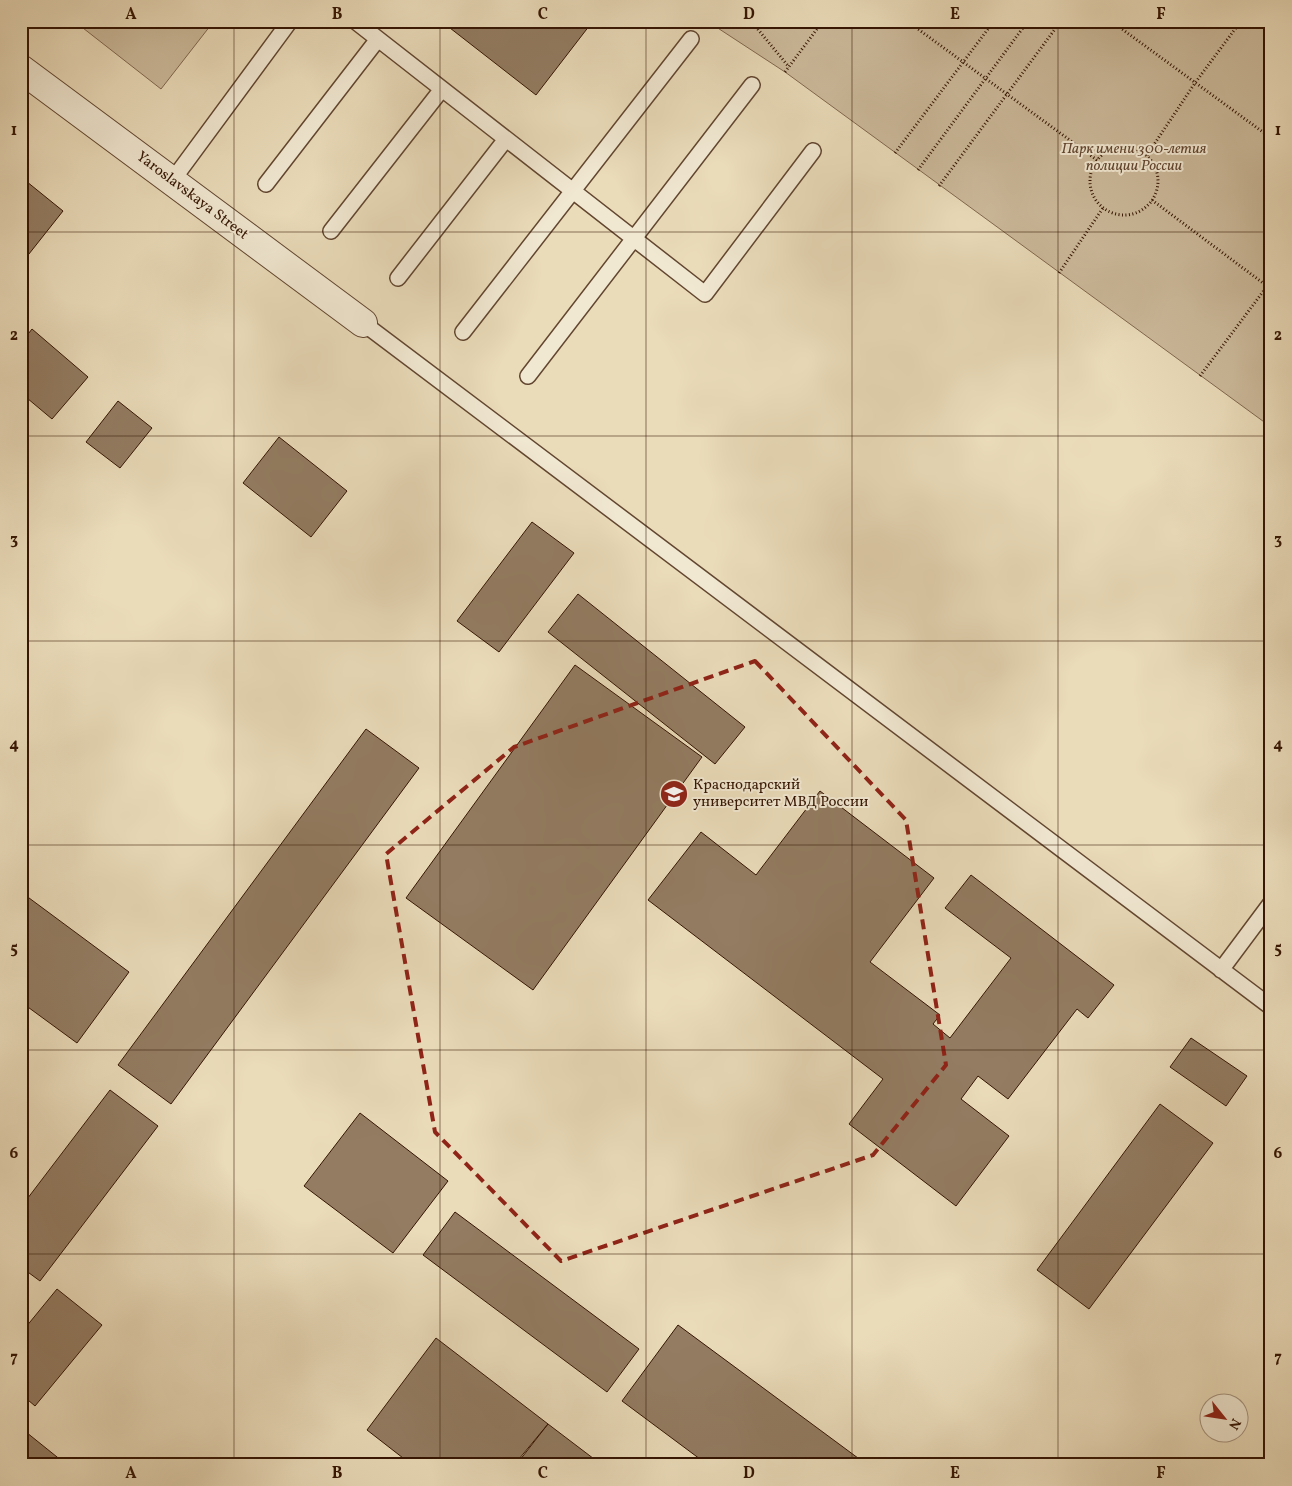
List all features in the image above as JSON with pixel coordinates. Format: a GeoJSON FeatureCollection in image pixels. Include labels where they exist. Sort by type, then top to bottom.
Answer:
{"type":"FeatureCollection","features":[{"type":"Feature","properties":{"kind":"street","name":"Yaroslavskaya Street"},"geometry":{"type":"LineString","coordinates":[[21,69],[363,323]]}},
{"type":"Feature","properties":{"kind":"lane"},"geometry":{"type":"LineString","coordinates":[[172,181],[290,21]]}},
{"type":"Feature","properties":{"kind":"lane"},"geometry":{"type":"LineString","coordinates":[[355,21],[705,294],[813,150]]}},
{"type":"Feature","properties":{"kind":"lane"},"geometry":{"type":"LineString","coordinates":[[266,184],[378,39]]}},
{"type":"Feature","properties":{"kind":"lane"},"geometry":{"type":"LineString","coordinates":[[463,332],[691,39]]}},
{"type":"Feature","properties":{"kind":"lane"},"geometry":{"type":"LineString","coordinates":[[528,376],[752,85]]}},
{"type":"Feature","properties":{"kind":"lane"},"geometry":{"type":"LineString","coordinates":[[331,231],[442,89]]}},
{"type":"Feature","properties":{"kind":"lane"},"geometry":{"type":"LineString","coordinates":[[398,278],[506,139]]}},
{"type":"Feature","properties":{"kind":"lane"},"geometry":{"type":"LineString","coordinates":[[363,323],[1271,1007]]}},
{"type":"Feature","properties":{"kind":"lane"},"geometry":{"type":"LineString","coordinates":[[1221,970],[1271,903]]}},
{"type":"Feature","properties":{"kind":"path"},"geometry":{"type":"LineString","coordinates":[[751,21],[789,67]]}},
{"type":"Feature","properties":{"kind":"path"},"geometry":{"type":"LineString","coordinates":[[785,72],[823,21]]}},
{"type":"Feature","properties":{"kind":"path"},"geometry":{"type":"LineString","coordinates":[[907,21],[1097,160]]}},
{"type":"Feature","properties":{"kind":"path"},"geometry":{"type":"LineString","coordinates":[[895,153],[994,21]]}},
{"type":"Feature","properties":{"kind":"path"},"geometry":{"type":"LineString","coordinates":[[918,170],[1028,21]]}},
{"type":"Feature","properties":{"kind":"path"},"geometry":{"type":"LineString","coordinates":[[939,186],[1061,21]]}},
{"type":"Feature","properties":{"kind":"path"},"geometry":{"type":"LineString","coordinates":[[1111,21],[1271,138]]}},
{"type":"Feature","properties":{"kind":"path"},"geometry":{"type":"LineString","coordinates":[[1147,155],[1195,83],[1241,21]]}},
{"type":"Feature","properties":{"kind":"path"},"geometry":{"type":"LineString","coordinates":[[1262,21],[1271,28]]}},
{"type":"Feature","properties":{"kind":"path"},"geometry":{"type":"LineString","coordinates":[[1123,146],[1137,149],[1147,155],[1154,163],[1158,172],[1157,190],[1149,204],[1134,214],[1125,215],[1114,213],[1104,208],[1096,200],[1091,189],[1090,178],[1097,160],[1108,151],[1123,146]]}},
{"type":"Feature","properties":{"kind":"path"},"geometry":{"type":"LineString","coordinates":[[1152,200],[1271,289]]}},
{"type":"Feature","properties":{"kind":"path"},"geometry":{"type":"LineString","coordinates":[[1059,273],[1104,208]]}},
{"type":"Feature","properties":{"kind":"path"},"geometry":{"type":"LineString","coordinates":[[1200,376],[1271,281]]}},
{"type":"Feature","properties":{"kind":"highlighted area"},"geometry":{"type":"Polygon","coordinates":[[[755,661],[906,820],[946,1065],[873,1155],[561,1261],[435,1132],[386,854],[514,747],[755,661]]]}},
{"type":"Feature","properties":{"kind":"green space"},"geometry":{"type":"Polygon","coordinates":[[[74,21],[214,21],[161,89],[74,21]]]}},
{"type":"Feature","properties":{"kind":"green space","name":"Парк имени 300-летия полиции России"},"geometry":{"type":"Polygon","coordinates":[[[707,21],[1271,21],[1271,427],[785,72],[707,21]]]}},
{"type":"Feature","properties":{"kind":"building"},"geometry":{"type":"Polygon","coordinates":[[[441,21],[593,21],[536,95],[441,21]]]}},
{"type":"Feature","properties":{"kind":"building"},"geometry":{"type":"Polygon","coordinates":[[[21,177],[63,211],[21,264],[21,177]]]}},
{"type":"Feature","properties":{"kind":"building"},"geometry":{"type":"Polygon","coordinates":[[[32,329],[88,377],[52,419],[21,393],[21,343],[32,329]]]}},
{"type":"Feature","properties":{"kind":"building"},"geometry":{"type":"Polygon","coordinates":[[[118,401],[152,428],[120,468],[86,442],[118,401]]]}},
{"type":"Feature","properties":{"kind":"building"},"geometry":{"type":"Polygon","coordinates":[[[279,437],[347,491],[311,537],[243,483],[279,437]]]}},
{"type":"Feature","properties":{"kind":"building"},"geometry":{"type":"Polygon","coordinates":[[[532,522],[574,553],[499,652],[457,621],[532,522]]]}},
{"type":"Feature","properties":{"kind":"building"},"geometry":{"type":"Polygon","coordinates":[[[578,594],[745,727],[715,764],[548,632],[578,594]]]}},
{"type":"Feature","properties":{"kind":"building"},"geometry":{"type":"Polygon","coordinates":[[[575,665],[702,757],[533,990],[406,898],[575,665]]]}},
{"type":"Feature","properties":{"kind":"building"},"geometry":{"type":"Polygon","coordinates":[[[366,729],[419,768],[171,1104],[118,1065],[366,729]]]}},
{"type":"Feature","properties":{"kind":"building"},"geometry":{"type":"Polygon","coordinates":[[[820,791],[934,878],[870,962],[940,1015],[933,1024],[950,1038],[1011,958],[945,908],[971,875],[1114,985],[1088,1018],[1077,1009],[1008,1099],[978,1076],[961,1099],[1009,1136],[956,1206],[849,1124],[883,1079],[648,900],[701,832],[756,875],[820,791]]]}},
{"type":"Feature","properties":{"kind":"building"},"geometry":{"type":"Polygon","coordinates":[[[21,892],[129,972],[77,1043],[21,1002],[21,892]]]}},
{"type":"Feature","properties":{"kind":"building"},"geometry":{"type":"Polygon","coordinates":[[[1191,1038],[1247,1076],[1226,1106],[1170,1067],[1191,1038]]]}},
{"type":"Feature","properties":{"kind":"building"},"geometry":{"type":"Polygon","coordinates":[[[110,1090],[158,1126],[40,1281],[21,1267],[21,1207],[110,1090]]]}},
{"type":"Feature","properties":{"kind":"building"},"geometry":{"type":"Polygon","coordinates":[[[1160,1104],[1213,1143],[1089,1309],[1037,1270],[1160,1104]]]}},
{"type":"Feature","properties":{"kind":"building"},"geometry":{"type":"Polygon","coordinates":[[[360,1113],[448,1181],[393,1253],[304,1186],[360,1113]]]}},
{"type":"Feature","properties":{"kind":"building"},"geometry":{"type":"Polygon","coordinates":[[[455,1212],[639,1349],[607,1392],[423,1255],[455,1212]]]}},
{"type":"Feature","properties":{"kind":"building"},"geometry":{"type":"Polygon","coordinates":[[[57,1289],[102,1325],[35,1406],[21,1394],[21,1333],[57,1289]]]}},
{"type":"Feature","properties":{"kind":"building"},"geometry":{"type":"Polygon","coordinates":[[[678,1325],[862,1461],[859,1465],[708,1465],[622,1401],[678,1325]]]}},
{"type":"Feature","properties":{"kind":"building"},"geometry":{"type":"Polygon","coordinates":[[[436,1338],[548,1424],[514,1465],[412,1465],[367,1430],[436,1338]]]}},
{"type":"Feature","properties":{"kind":"building"},"geometry":{"type":"Polygon","coordinates":[[[548,1424],[602,1465],[516,1465],[548,1424]]]}},
{"type":"Feature","properties":{"kind":"building"},"geometry":{"type":"Polygon","coordinates":[[[21,1428],[67,1465],[21,1465],[21,1428]]]}},
{"type":"Feature","properties":{"kind":"place","name":"Краснодарский университет МВД России"},"geometry":{"type":"Point","coordinates":[674,794]}}]}
